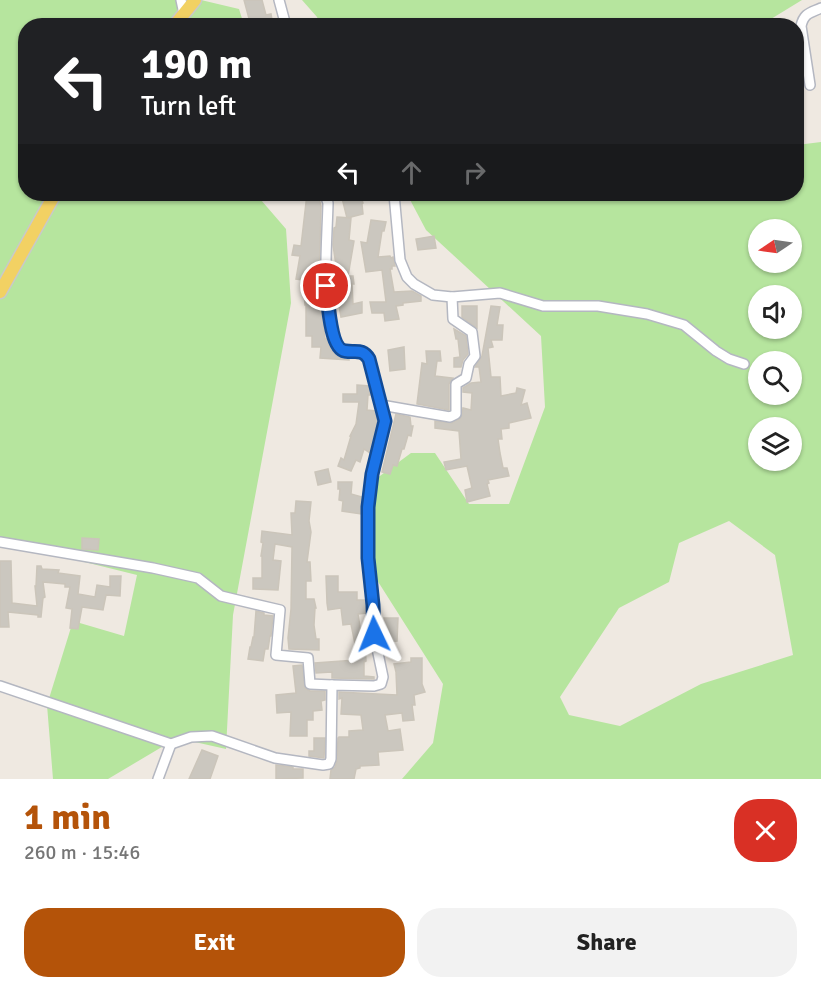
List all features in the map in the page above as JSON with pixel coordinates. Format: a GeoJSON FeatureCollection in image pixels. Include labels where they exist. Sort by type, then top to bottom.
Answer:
{"type":"FeatureCollection","features":[{"type":"Feature","properties":{"kind":"main road"},"geometry":{"type":"LineString","coordinates":[[181,18],[195,0]]}},
{"type":"Feature","properties":{"kind":"main road"},"geometry":{"type":"LineString","coordinates":[[0,292],[51,201]]}},
{"type":"Feature","properties":{"kind":"street"},"geometry":{"type":"LineString","coordinates":[[180,0],[184,14]]}},
{"type":"Feature","properties":{"kind":"street"},"geometry":{"type":"LineString","coordinates":[[279,0],[284,18]]}},
{"type":"Feature","properties":{"kind":"street"},"geometry":{"type":"LineString","coordinates":[[803,18],[821,8]]}},
{"type":"Feature","properties":{"kind":"street"},"geometry":{"type":"LineString","coordinates":[[804,46],[810,85]]}},
{"type":"Feature","properties":{"kind":"street"},"geometry":{"type":"LineString","coordinates":[[0,542],[198,578],[221,596],[280,610],[276,655],[308,658],[310,684],[374,687],[381,684],[383,677],[374,634],[368,558],[368,507],[372,474],[385,421],[366,354],[361,351],[343,351],[338,349],[336,344],[330,321],[326,286],[327,201]]}},
{"type":"Feature","properties":{"kind":"street"},"geometry":{"type":"LineString","coordinates":[[395,201],[400,260],[407,277],[433,295],[453,297],[500,293],[543,306],[598,306],[647,314],[684,325],[716,351],[744,364]]}},
{"type":"Feature","properties":{"kind":"street"},"geometry":{"type":"LineString","coordinates":[[381,405],[450,417],[456,414],[456,384],[466,378],[469,364],[475,356],[472,332],[453,319],[453,297]]}},
{"type":"Feature","properties":{"kind":"street"},"geometry":{"type":"LineString","coordinates":[[0,686],[171,744],[191,737],[212,736],[274,758],[323,765],[329,764],[331,759],[332,685]]}},
{"type":"Feature","properties":{"kind":"street"},"geometry":{"type":"LineString","coordinates":[[158,779],[171,744]]}},
{"type":"Feature","properties":{"kind":"green space"},"geometry":{"type":"Polygon","coordinates":[[[0,0],[201,0],[239,9],[242,18],[18,18],[18,201],[262,201],[286,229],[291,303],[233,615],[226,749],[177,738],[108,779],[53,779],[47,705],[73,621],[124,636],[137,575],[0,541],[0,0]]]}},
{"type":"Feature","properties":{"kind":"green space"},"geometry":{"type":"Polygon","coordinates":[[[302,0],[802,0],[772,18],[317,17],[302,0]]]}},
{"type":"Feature","properties":{"kind":"green space"},"geometry":{"type":"Polygon","coordinates":[[[821,142],[821,779],[402,779],[433,743],[443,684],[370,569],[365,487],[411,453],[435,453],[469,504],[509,504],[545,407],[541,336],[426,230],[411,201],[804,201],[804,144],[821,142]],[[729,521],[679,543],[669,582],[619,608],[560,697],[569,715],[620,726],[701,684],[793,655],[775,555],[729,521]]]}},
{"type":"Feature","properties":{"kind":"building"},"geometry":{"type":"Polygon","coordinates":[[[244,0],[262,0],[266,15],[271,14],[272,18],[249,18],[244,0]]]}},
{"type":"Feature","properties":{"kind":"building"},"geometry":{"type":"Polygon","coordinates":[[[306,201],[320,201],[319,282],[325,339],[336,355],[349,358],[349,360],[320,358],[321,347],[312,347],[312,336],[306,336],[303,280],[296,279],[300,256],[292,255],[294,245],[301,246],[306,201]]]}},
{"type":"Feature","properties":{"kind":"building"},"geometry":{"type":"Polygon","coordinates":[[[343,201],[362,201],[363,214],[347,218],[343,201]]]}},
{"type":"Feature","properties":{"kind":"building"},"geometry":{"type":"Polygon","coordinates":[[[337,217],[351,218],[349,240],[354,241],[348,276],[353,276],[353,304],[362,302],[362,313],[341,317],[333,245],[337,217]]]}},
{"type":"Feature","properties":{"kind":"building"},"geometry":{"type":"Polygon","coordinates":[[[371,220],[386,222],[384,231],[382,231],[378,257],[393,257],[395,266],[390,269],[394,292],[412,291],[421,296],[421,301],[396,306],[399,319],[385,321],[384,313],[372,313],[370,302],[386,302],[382,270],[366,272],[361,242],[367,243],[371,220]]]}},
{"type":"Feature","properties":{"kind":"building"},"geometry":{"type":"Polygon","coordinates":[[[434,236],[436,248],[418,250],[416,239],[434,236]]]}},
{"type":"Feature","properties":{"kind":"building"},"geometry":{"type":"Polygon","coordinates":[[[462,306],[477,306],[477,328],[462,317],[462,306]]]}},
{"type":"Feature","properties":{"kind":"building"},"geometry":{"type":"Polygon","coordinates":[[[491,306],[500,307],[497,325],[503,325],[502,340],[491,340],[493,347],[488,348],[491,377],[500,377],[501,396],[516,393],[517,388],[525,390],[521,405],[527,403],[531,418],[509,423],[509,428],[501,429],[502,439],[498,439],[500,453],[503,468],[507,468],[509,476],[488,480],[490,496],[467,502],[465,490],[472,488],[467,466],[446,470],[444,462],[461,459],[459,431],[435,428],[435,421],[452,423],[461,418],[463,408],[471,410],[472,393],[463,392],[463,388],[471,383],[481,382],[479,367],[475,367],[482,356],[491,306]]]}},
{"type":"Feature","properties":{"kind":"building"},"geometry":{"type":"Polygon","coordinates":[[[454,329],[466,336],[468,354],[461,367],[454,367],[454,358],[460,357],[458,339],[456,339],[454,329]]]}},
{"type":"Feature","properties":{"kind":"building"},"geometry":{"type":"Polygon","coordinates":[[[404,347],[405,369],[390,371],[388,350],[404,347]]]}},
{"type":"Feature","properties":{"kind":"building"},"geometry":{"type":"Polygon","coordinates":[[[426,351],[440,351],[441,361],[437,361],[435,376],[453,378],[449,384],[449,410],[417,404],[422,363],[427,364],[426,351]]]}},
{"type":"Feature","properties":{"kind":"building"},"geometry":{"type":"Polygon","coordinates":[[[357,385],[370,386],[367,410],[376,411],[378,421],[370,453],[364,449],[360,462],[356,460],[351,471],[338,466],[341,458],[344,460],[350,436],[356,424],[359,402],[343,402],[343,394],[357,394],[357,385]]]}},
{"type":"Feature","properties":{"kind":"building"},"geometry":{"type":"Polygon","coordinates":[[[396,414],[410,417],[411,426],[413,426],[411,436],[408,435],[397,466],[393,465],[390,474],[382,472],[396,414]]]}},
{"type":"Feature","properties":{"kind":"building"},"geometry":{"type":"Polygon","coordinates":[[[328,469],[331,482],[318,485],[315,472],[328,469]]]}},
{"type":"Feature","properties":{"kind":"building"},"geometry":{"type":"Polygon","coordinates":[[[338,482],[352,482],[351,494],[362,497],[361,514],[342,511],[343,501],[339,500],[338,482]]]}},
{"type":"Feature","properties":{"kind":"building"},"geometry":{"type":"Polygon","coordinates":[[[296,501],[311,502],[309,521],[311,532],[307,562],[310,562],[311,581],[306,581],[306,599],[314,599],[316,608],[314,625],[316,639],[319,639],[319,650],[289,649],[292,547],[275,544],[273,560],[281,561],[278,590],[253,589],[253,578],[262,578],[262,531],[292,535],[291,513],[295,513],[296,501]]]}},
{"type":"Feature","properties":{"kind":"building"},"geometry":{"type":"Polygon","coordinates":[[[82,538],[99,539],[98,550],[82,549],[82,538]]]}},
{"type":"Feature","properties":{"kind":"building"},"geometry":{"type":"Polygon","coordinates":[[[0,561],[11,561],[12,603],[37,606],[35,586],[37,566],[41,566],[42,569],[59,570],[58,573],[80,576],[78,594],[95,597],[97,585],[110,587],[110,576],[121,576],[120,596],[106,595],[103,610],[82,607],[78,629],[70,628],[72,609],[66,608],[70,587],[65,587],[65,584],[43,582],[45,597],[41,617],[8,612],[9,627],[0,627],[0,561]]]}},
{"type":"Feature","properties":{"kind":"building"},"geometry":{"type":"Polygon","coordinates":[[[326,576],[338,576],[338,592],[357,592],[357,600],[366,600],[367,613],[358,614],[365,645],[364,676],[374,677],[374,679],[332,678],[332,672],[316,673],[315,663],[356,660],[357,654],[351,624],[343,625],[341,608],[328,610],[326,576]]]}},
{"type":"Feature","properties":{"kind":"building"},"geometry":{"type":"Polygon","coordinates":[[[256,611],[273,616],[271,636],[263,661],[248,659],[254,637],[256,611]]]}},
{"type":"Feature","properties":{"kind":"building"},"geometry":{"type":"Polygon","coordinates":[[[384,618],[398,618],[397,641],[385,642],[384,618]]]}},
{"type":"Feature","properties":{"kind":"building"},"geometry":{"type":"Polygon","coordinates":[[[411,658],[422,658],[422,684],[425,692],[414,695],[415,705],[412,705],[414,720],[403,721],[402,713],[385,715],[388,731],[400,729],[403,750],[378,752],[379,765],[360,766],[356,769],[354,779],[330,779],[331,770],[337,761],[338,738],[349,737],[349,731],[363,730],[361,715],[341,714],[342,698],[339,699],[339,692],[397,695],[394,664],[411,662],[411,658]]]}},
{"type":"Feature","properties":{"kind":"building"},"geometry":{"type":"Polygon","coordinates":[[[302,665],[305,688],[310,691],[325,691],[325,700],[321,701],[322,710],[313,711],[313,720],[307,720],[307,736],[290,736],[291,712],[277,713],[276,695],[296,693],[293,666],[302,665]]]}},
{"type":"Feature","properties":{"kind":"building"},"geometry":{"type":"Polygon","coordinates":[[[314,738],[325,738],[324,758],[309,756],[309,751],[314,751],[314,738]]]}},
{"type":"Feature","properties":{"kind":"building"},"geometry":{"type":"Polygon","coordinates":[[[202,750],[218,756],[210,779],[189,779],[202,750]]]}},
{"type":"Feature","properties":{"kind":"building"},"geometry":{"type":"Polygon","coordinates":[[[276,765],[303,769],[303,778],[276,779],[276,765]]]}},
{"type":"Feature","properties":{"kind":"route"},"geometry":{"type":"LineString","coordinates":[[326,286],[330,321],[338,349],[361,351],[366,354],[385,421],[372,474],[368,507],[368,558],[374,634]]}}]}
